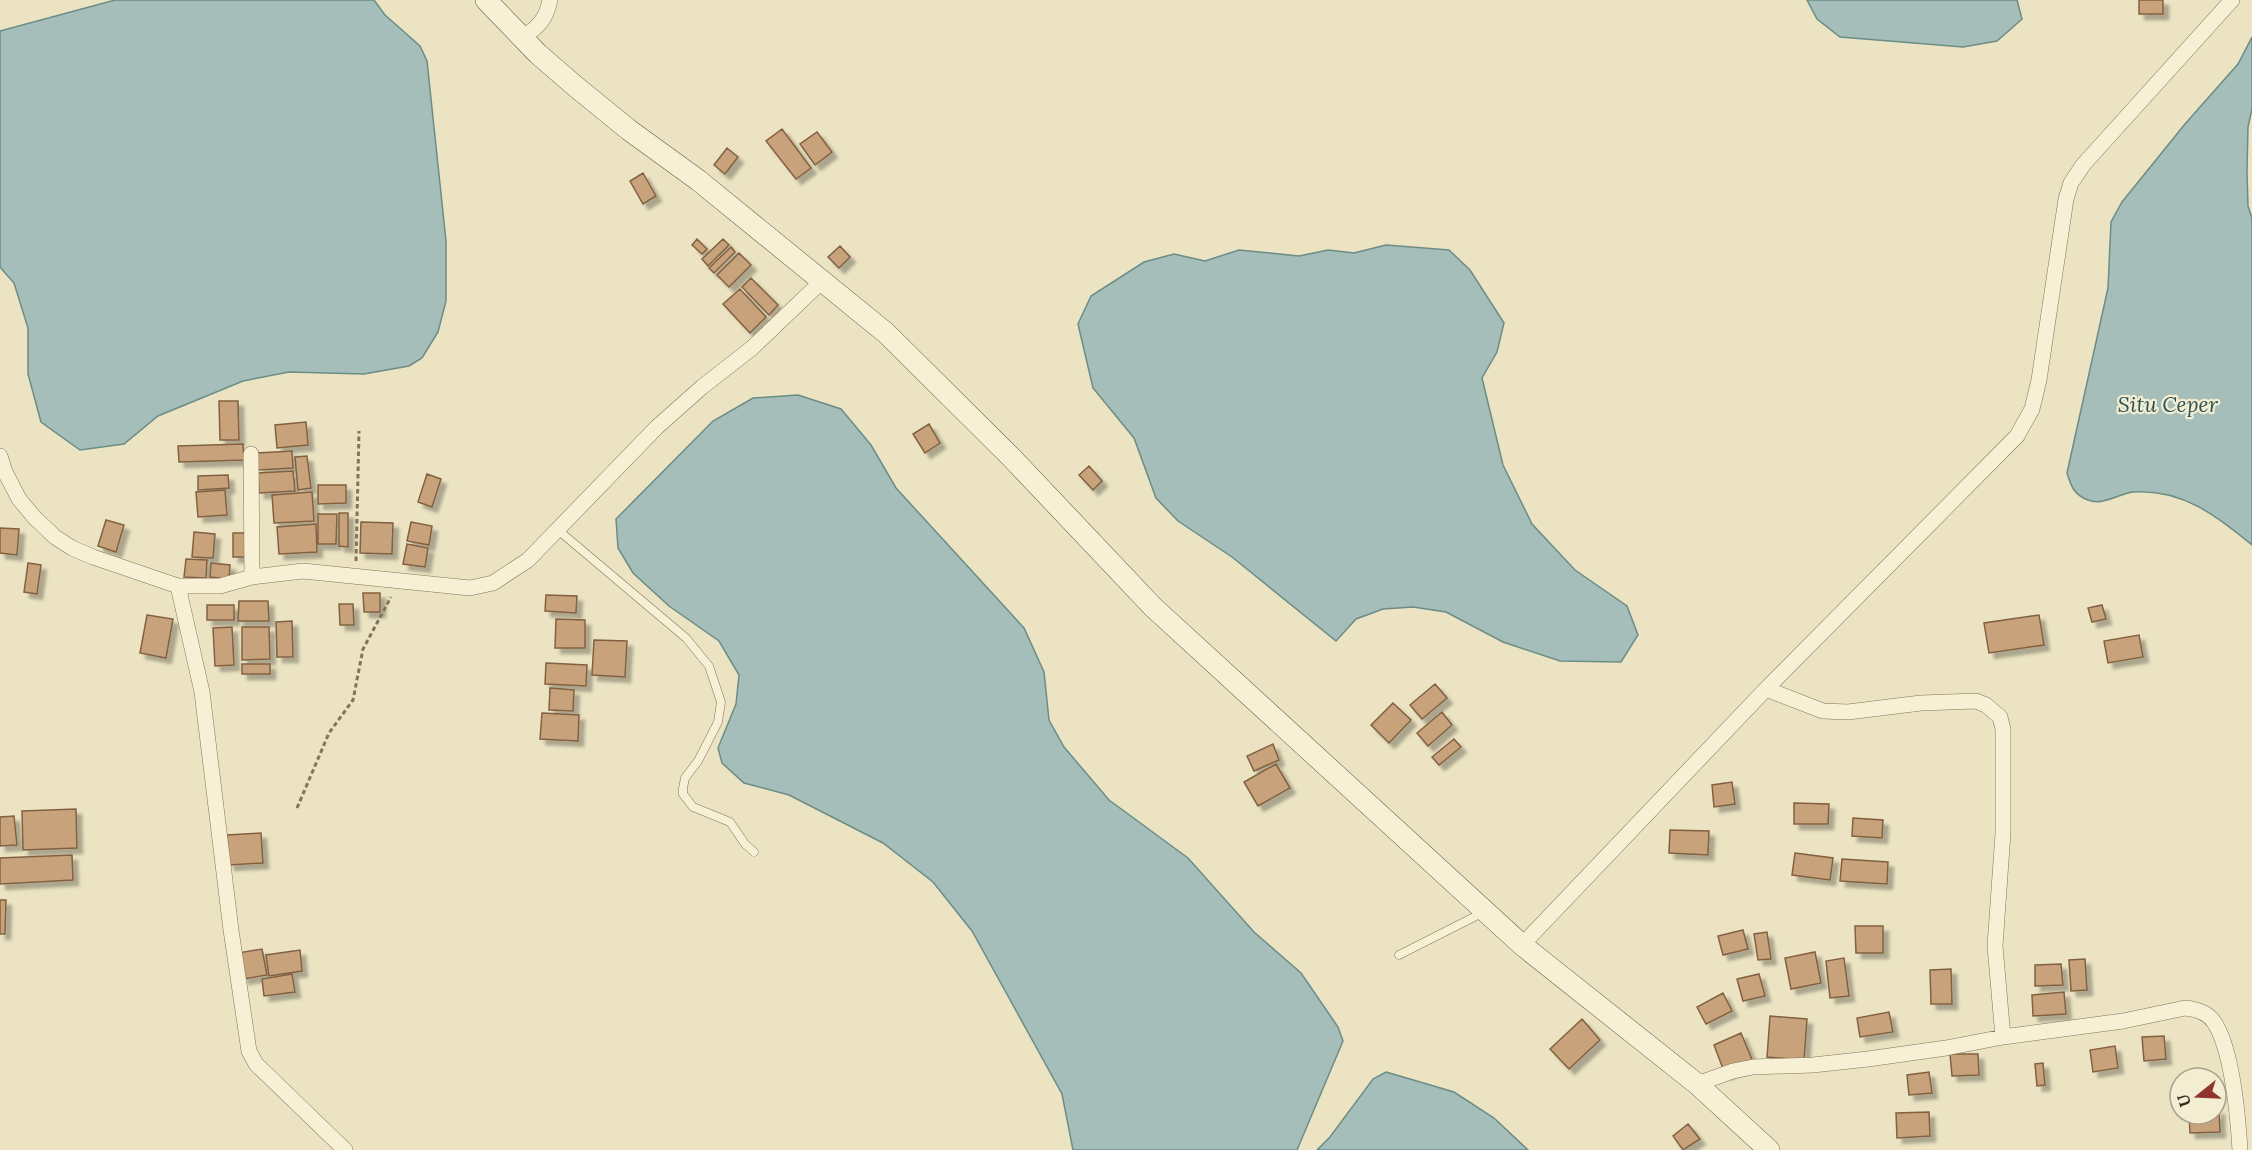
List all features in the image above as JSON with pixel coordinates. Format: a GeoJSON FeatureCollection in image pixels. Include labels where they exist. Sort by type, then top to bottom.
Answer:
{"type":"FeatureCollection","features":[{"type":"Feature","properties":{"kind":"street"},"geometry":{"type":"LineString","coordinates":[[486,0],[522,38],[575,86],[629,130],[698,180],[886,333],[1011,457],[1153,607],[1522,945],[1696,1084],[1769,1150]]}},
{"type":"Feature","properties":{"kind":"street"},"geometry":{"type":"LineString","coordinates":[[522,38],[540,25],[550,0]]}},
{"type":"Feature","properties":{"kind":"street"},"geometry":{"type":"LineString","coordinates":[[1522,945],[1766,689],[2017,436],[2032,409],[2039,380],[2062,217],[2071,183],[2083,165],[2232,0]]}},
{"type":"Feature","properties":{"kind":"street"},"geometry":{"type":"LineString","coordinates":[[0,456],[5,472],[19,498],[33,517],[55,537],[72,548],[93,557],[178,586],[220,586],[252,577],[303,571],[470,588],[492,583],[528,560],[650,435],[702,387],[752,348],[821,282]]}},
{"type":"Feature","properties":{"kind":"street"},"geometry":{"type":"LineString","coordinates":[[251,454],[252,577]]}},
{"type":"Feature","properties":{"kind":"street"},"geometry":{"type":"LineString","coordinates":[[178,586],[202,692],[231,930],[249,1052],[256,1064],[345,1150]]}},
{"type":"Feature","properties":{"kind":"street"},"geometry":{"type":"LineString","coordinates":[[1766,689],[1823,711],[1848,712],[1921,703],[1976,701],[1986,705],[2000,717],[2003,833],[1995,946],[2003,1036]]}},
{"type":"Feature","properties":{"kind":"street"},"geometry":{"type":"LineString","coordinates":[[1696,1084],[1733,1071],[1753,1067],[1814,1065],[1868,1059],[1946,1048],[2003,1036],[2020,1036],[2123,1022],[2185,1008],[2202,1012],[2213,1020],[2220,1033],[2238,1112],[2240,1150]]}},
{"type":"Feature","properties":{"kind":"lane"},"geometry":{"type":"LineString","coordinates":[[558,530],[686,638],[710,666],[721,702],[718,722],[698,761],[685,778],[683,794],[693,807],[730,822],[745,844],[754,852]]}},
{"type":"Feature","properties":{"kind":"lane"},"geometry":{"type":"LineString","coordinates":[[1399,955],[1486,911]]}},
{"type":"Feature","properties":{"kind":"path"},"geometry":{"type":"LineString","coordinates":[[356,576],[359,431]]}},
{"type":"Feature","properties":{"kind":"path"},"geometry":{"type":"LineString","coordinates":[[297,808],[329,733],[353,700],[363,649],[398,582]]}},
{"type":"Feature","properties":{"kind":"water"},"geometry":{"type":"Polygon","coordinates":[[[115,0],[374,0],[385,15],[420,46],[427,61],[446,241],[446,301],[438,332],[422,358],[409,366],[364,374],[289,372],[243,381],[158,416],[124,444],[80,450],[41,422],[28,374],[28,328],[14,283],[0,267],[0,31],[115,0]]]}},
{"type":"Feature","properties":{"kind":"water"},"geometry":{"type":"Polygon","coordinates":[[[1807,0],[2017,0],[2022,19],[1997,41],[1963,47],[1840,37],[1817,19],[1807,0]]]}},
{"type":"Feature","properties":{"kind":"water","name":"Situ Ceper"},"geometry":{"type":"Polygon","coordinates":[[[2252,37],[2252,109],[2248,127],[2247,171],[2248,206],[2252,218],[2252,545],[2212,514],[2183,499],[2150,492],[2133,492],[2099,502],[2088,500],[2079,496],[2074,490],[2067,473],[2108,288],[2111,222],[2122,202],[2185,124],[2238,64],[2252,37]]]}},
{"type":"Feature","properties":{"kind":"water"},"geometry":{"type":"Polygon","coordinates":[[[1386,245],[1449,250],[1470,270],[1504,323],[1497,352],[1482,378],[1503,465],[1532,524],[1575,570],[1627,606],[1638,635],[1621,662],[1560,661],[1503,642],[1446,612],[1413,607],[1383,609],[1356,619],[1336,641],[1232,557],[1178,521],[1156,498],[1134,438],[1093,388],[1078,324],[1091,296],[1144,262],[1174,254],[1205,261],[1239,250],[1299,256],[1328,250],[1354,253],[1386,245]]]}},
{"type":"Feature","properties":{"kind":"water"},"geometry":{"type":"Polygon","coordinates":[[[798,395],[841,409],[871,445],[896,488],[1024,628],[1044,672],[1049,720],[1064,747],[1109,800],[1188,858],[1254,932],[1301,973],[1338,1027],[1343,1041],[1297,1150],[1073,1150],[1062,1094],[972,931],[933,882],[883,843],[789,795],[744,783],[722,763],[718,748],[736,704],[739,675],[719,641],[669,606],[633,573],[618,548],[616,519],[713,421],[753,398],[798,395]]]}},
{"type":"Feature","properties":{"kind":"water"},"geometry":{"type":"Polygon","coordinates":[[[1386,1072],[1454,1092],[1494,1118],[1528,1150],[1317,1150],[1330,1137],[1373,1079],[1386,1072]]]}},
{"type":"Feature","properties":{"kind":"building"},"geometry":{"type":"Polygon","coordinates":[[[2139,0],[2163,0],[2163,14],[2139,14],[2139,0]]]}},
{"type":"Feature","properties":{"kind":"building"},"geometry":{"type":"Polygon","coordinates":[[[782,129],[811,168],[796,179],[766,141],[782,129]]]}},
{"type":"Feature","properties":{"kind":"building"},"geometry":{"type":"Polygon","coordinates":[[[817,132],[832,152],[815,165],[800,144],[817,132]]]}},
{"type":"Feature","properties":{"kind":"building"},"geometry":{"type":"Polygon","coordinates":[[[727,148],[738,157],[725,174],[714,165],[727,148]]]}},
{"type":"Feature","properties":{"kind":"building"},"geometry":{"type":"Polygon","coordinates":[[[643,173],[656,196],[643,204],[630,181],[643,173]]]}},
{"type":"Feature","properties":{"kind":"building"},"geometry":{"type":"Polygon","coordinates":[[[697,239],[707,249],[702,254],[692,245],[697,239]]]}},
{"type":"Feature","properties":{"kind":"building"},"geometry":{"type":"Polygon","coordinates":[[[723,239],[729,245],[708,266],[702,259],[723,239]]]}},
{"type":"Feature","properties":{"kind":"building"},"geometry":{"type":"Polygon","coordinates":[[[840,246],[850,257],[839,268],[828,257],[840,246]]]}},
{"type":"Feature","properties":{"kind":"building"},"geometry":{"type":"Polygon","coordinates":[[[731,247],[735,252],[714,273],[709,268],[731,247]]]}},
{"type":"Feature","properties":{"kind":"building"},"geometry":{"type":"Polygon","coordinates":[[[739,253],[751,265],[729,287],[717,275],[739,253]]]}},
{"type":"Feature","properties":{"kind":"building"},"geometry":{"type":"Polygon","coordinates":[[[751,278],[778,305],[769,315],[742,287],[751,278]]]}},
{"type":"Feature","properties":{"kind":"building"},"geometry":{"type":"Polygon","coordinates":[[[740,289],[766,317],[750,333],[723,304],[740,289]]]}},
{"type":"Feature","properties":{"kind":"building"},"geometry":{"type":"Polygon","coordinates":[[[219,401],[238,401],[239,440],[220,440],[219,401]]]}},
{"type":"Feature","properties":{"kind":"building"},"geometry":{"type":"Polygon","coordinates":[[[306,422],[308,445],[277,448],[275,425],[306,422]]]}},
{"type":"Feature","properties":{"kind":"building"},"geometry":{"type":"Polygon","coordinates":[[[929,424],[940,443],[925,453],[913,434],[929,424]]]}},
{"type":"Feature","properties":{"kind":"building"},"geometry":{"type":"Polygon","coordinates":[[[243,444],[244,460],[179,462],[178,446],[243,444]]]}},
{"type":"Feature","properties":{"kind":"building"},"geometry":{"type":"Polygon","coordinates":[[[292,451],[293,468],[258,470],[257,453],[292,451]]]}},
{"type":"Feature","properties":{"kind":"building"},"geometry":{"type":"Polygon","coordinates":[[[307,456],[311,488],[298,490],[295,457],[307,456]]]}},
{"type":"Feature","properties":{"kind":"building"},"geometry":{"type":"Polygon","coordinates":[[[1089,466],[1102,481],[1093,490],[1079,475],[1089,466]]]}},
{"type":"Feature","properties":{"kind":"building"},"geometry":{"type":"Polygon","coordinates":[[[293,471],[295,491],[259,493],[258,473],[293,471]]]}},
{"type":"Feature","properties":{"kind":"building"},"geometry":{"type":"Polygon","coordinates":[[[427,474],[441,479],[432,507],[418,502],[427,474]]]}},
{"type":"Feature","properties":{"kind":"building"},"geometry":{"type":"Polygon","coordinates":[[[228,475],[229,488],[198,490],[198,476],[228,475]]]}},
{"type":"Feature","properties":{"kind":"building"},"geometry":{"type":"Polygon","coordinates":[[[318,485],[346,485],[346,503],[318,504],[318,485]]]}},
{"type":"Feature","properties":{"kind":"building"},"geometry":{"type":"Polygon","coordinates":[[[225,490],[227,515],[198,517],[196,492],[225,490]]]}},
{"type":"Feature","properties":{"kind":"building"},"geometry":{"type":"Polygon","coordinates":[[[312,492],[314,521],[274,523],[272,495],[312,492]]]}},
{"type":"Feature","properties":{"kind":"building"},"geometry":{"type":"Polygon","coordinates":[[[339,513],[348,513],[348,547],[339,546],[339,513]]]}},
{"type":"Feature","properties":{"kind":"building"},"geometry":{"type":"Polygon","coordinates":[[[318,514],[337,514],[336,544],[318,544],[318,514]]]}},
{"type":"Feature","properties":{"kind":"building"},"geometry":{"type":"Polygon","coordinates":[[[106,520],[124,525],[116,552],[98,546],[106,520]]]}},
{"type":"Feature","properties":{"kind":"building"},"geometry":{"type":"Polygon","coordinates":[[[361,522],[393,523],[392,554],[360,553],[361,522]]]}},
{"type":"Feature","properties":{"kind":"building"},"geometry":{"type":"Polygon","coordinates":[[[411,522],[432,526],[429,545],[407,541],[411,522]]]}},
{"type":"Feature","properties":{"kind":"building"},"geometry":{"type":"Polygon","coordinates":[[[316,524],[317,552],[279,554],[277,527],[316,524]]]}},
{"type":"Feature","properties":{"kind":"building"},"geometry":{"type":"Polygon","coordinates":[[[0,528],[19,529],[17,555],[0,553],[0,528]]]}},
{"type":"Feature","properties":{"kind":"building"},"geometry":{"type":"Polygon","coordinates":[[[194,532],[215,534],[213,558],[192,557],[194,532]]]}},
{"type":"Feature","properties":{"kind":"building"},"geometry":{"type":"Polygon","coordinates":[[[233,533],[247,533],[247,557],[233,557],[233,533]]]}},
{"type":"Feature","properties":{"kind":"building"},"geometry":{"type":"Polygon","coordinates":[[[407,544],[428,548],[425,567],[403,564],[407,544]]]}},
{"type":"Feature","properties":{"kind":"building"},"geometry":{"type":"Polygon","coordinates":[[[186,559],[207,560],[206,578],[184,577],[186,559]]]}},
{"type":"Feature","properties":{"kind":"building"},"geometry":{"type":"Polygon","coordinates":[[[28,563],[41,565],[37,594],[24,592],[28,563]]]}},
{"type":"Feature","properties":{"kind":"building"},"geometry":{"type":"Polygon","coordinates":[[[211,563],[230,565],[229,579],[210,577],[211,563]]]}},
{"type":"Feature","properties":{"kind":"building"},"geometry":{"type":"Polygon","coordinates":[[[363,593],[380,593],[380,612],[364,612],[363,593]]]}},
{"type":"Feature","properties":{"kind":"building"},"geometry":{"type":"Polygon","coordinates":[[[546,595],[577,596],[576,613],[545,611],[546,595]]]}},
{"type":"Feature","properties":{"kind":"building"},"geometry":{"type":"Polygon","coordinates":[[[239,601],[268,601],[269,621],[238,621],[239,601]]]}},
{"type":"Feature","properties":{"kind":"building"},"geometry":{"type":"Polygon","coordinates":[[[339,604],[353,604],[354,625],[340,625],[339,604]]]}},
{"type":"Feature","properties":{"kind":"building"},"geometry":{"type":"Polygon","coordinates":[[[207,605],[234,605],[234,620],[207,620],[207,605]]]}},
{"type":"Feature","properties":{"kind":"building"},"geometry":{"type":"Polygon","coordinates":[[[2102,605],[2106,619],[2092,622],[2088,608],[2102,605]]]}},
{"type":"Feature","properties":{"kind":"building"},"geometry":{"type":"Polygon","coordinates":[[[147,615],[173,619],[166,658],[140,653],[147,615]]]}},
{"type":"Feature","properties":{"kind":"building"},"geometry":{"type":"Polygon","coordinates":[[[2039,615],[2044,645],[1989,653],[1984,623],[2039,615]]]}},
{"type":"Feature","properties":{"kind":"building"},"geometry":{"type":"Polygon","coordinates":[[[556,619],[585,620],[585,648],[555,648],[556,619]]]}},
{"type":"Feature","properties":{"kind":"building"},"geometry":{"type":"Polygon","coordinates":[[[292,621],[293,657],[277,657],[276,622],[292,621]]]}},
{"type":"Feature","properties":{"kind":"building"},"geometry":{"type":"Polygon","coordinates":[[[232,627],[234,665],[215,666],[213,628],[232,627]]]}},
{"type":"Feature","properties":{"kind":"building"},"geometry":{"type":"Polygon","coordinates":[[[242,627],[269,627],[270,659],[242,660],[242,627]]]}},
{"type":"Feature","properties":{"kind":"building"},"geometry":{"type":"Polygon","coordinates":[[[2139,635],[2143,657],[2108,663],[2104,641],[2139,635]]]}},
{"type":"Feature","properties":{"kind":"building"},"geometry":{"type":"Polygon","coordinates":[[[594,640],[627,641],[625,677],[592,675],[594,640]]]}},
{"type":"Feature","properties":{"kind":"building"},"geometry":{"type":"Polygon","coordinates":[[[546,663],[587,665],[586,686],[545,684],[546,663]]]}},
{"type":"Feature","properties":{"kind":"building"},"geometry":{"type":"Polygon","coordinates":[[[242,664],[270,664],[270,674],[242,674],[242,664]]]}},
{"type":"Feature","properties":{"kind":"building"},"geometry":{"type":"Polygon","coordinates":[[[1435,684],[1447,698],[1422,719],[1410,705],[1435,684]]]}},
{"type":"Feature","properties":{"kind":"building"},"geometry":{"type":"Polygon","coordinates":[[[550,688],[574,690],[573,711],[549,710],[550,688]]]}},
{"type":"Feature","properties":{"kind":"building"},"geometry":{"type":"Polygon","coordinates":[[[1393,703],[1411,720],[1389,743],[1371,725],[1393,703]]]}},
{"type":"Feature","properties":{"kind":"building"},"geometry":{"type":"Polygon","coordinates":[[[1442,712],[1452,725],[1428,746],[1417,733],[1442,712]]]}},
{"type":"Feature","properties":{"kind":"building"},"geometry":{"type":"Polygon","coordinates":[[[542,713],[579,715],[578,741],[540,739],[542,713]]]}},
{"type":"Feature","properties":{"kind":"building"},"geometry":{"type":"Polygon","coordinates":[[[1454,739],[1461,747],[1439,765],[1432,757],[1454,739]]]}},
{"type":"Feature","properties":{"kind":"building"},"geometry":{"type":"Polygon","coordinates":[[[1273,744],[1279,760],[1254,771],[1247,756],[1273,744]]]}},
{"type":"Feature","properties":{"kind":"building"},"geometry":{"type":"Polygon","coordinates":[[[1276,764],[1290,788],[1258,806],[1244,782],[1276,764]]]}},
{"type":"Feature","properties":{"kind":"building"},"geometry":{"type":"Polygon","coordinates":[[[1732,782],[1735,804],[1714,807],[1712,785],[1732,782]]]}},
{"type":"Feature","properties":{"kind":"building"},"geometry":{"type":"Polygon","coordinates":[[[1794,803],[1829,804],[1828,824],[1794,824],[1794,803]]]}},
{"type":"Feature","properties":{"kind":"building"},"geometry":{"type":"Polygon","coordinates":[[[76,809],[77,848],[23,850],[22,811],[76,809]]]}},
{"type":"Feature","properties":{"kind":"building"},"geometry":{"type":"Polygon","coordinates":[[[14,816],[17,845],[0,846],[0,817],[14,816]]]}},
{"type":"Feature","properties":{"kind":"building"},"geometry":{"type":"Polygon","coordinates":[[[1853,818],[1883,820],[1882,838],[1852,836],[1853,818]]]}},
{"type":"Feature","properties":{"kind":"building"},"geometry":{"type":"Polygon","coordinates":[[[1670,830],[1709,831],[1708,855],[1669,853],[1670,830]]]}},
{"type":"Feature","properties":{"kind":"building"},"geometry":{"type":"Polygon","coordinates":[[[261,833],[263,863],[229,865],[227,835],[261,833]]]}},
{"type":"Feature","properties":{"kind":"building"},"geometry":{"type":"Polygon","coordinates":[[[1795,853],[1833,858],[1830,880],[1792,875],[1795,853]]]}},
{"type":"Feature","properties":{"kind":"building"},"geometry":{"type":"Polygon","coordinates":[[[72,855],[73,880],[0,884],[0,858],[72,855]]]}},
{"type":"Feature","properties":{"kind":"building"},"geometry":{"type":"Polygon","coordinates":[[[1842,859],[1888,862],[1887,884],[1840,881],[1842,859]]]}},
{"type":"Feature","properties":{"kind":"building"},"geometry":{"type":"Polygon","coordinates":[[[0,900],[6,900],[5,934],[0,934],[0,900]]]}},
{"type":"Feature","properties":{"kind":"building"},"geometry":{"type":"Polygon","coordinates":[[[1855,926],[1883,926],[1883,953],[1856,953],[1855,926]]]}},
{"type":"Feature","properties":{"kind":"building"},"geometry":{"type":"Polygon","coordinates":[[[1743,930],[1748,949],[1723,955],[1718,936],[1743,930]]]}},
{"type":"Feature","properties":{"kind":"building"},"geometry":{"type":"Polygon","coordinates":[[[1767,932],[1771,959],[1758,960],[1754,934],[1767,932]]]}},
{"type":"Feature","properties":{"kind":"building"},"geometry":{"type":"Polygon","coordinates":[[[262,949],[267,975],[243,979],[238,953],[262,949]]]}},
{"type":"Feature","properties":{"kind":"building"},"geometry":{"type":"Polygon","coordinates":[[[300,950],[302,971],[269,976],[266,955],[300,950]]]}},
{"type":"Feature","properties":{"kind":"building"},"geometry":{"type":"Polygon","coordinates":[[[1815,952],[1821,983],[1791,989],[1785,958],[1815,952]]]}},
{"type":"Feature","properties":{"kind":"building"},"geometry":{"type":"Polygon","coordinates":[[[1844,958],[1849,996],[1830,998],[1826,961],[1844,958]]]}},
{"type":"Feature","properties":{"kind":"building"},"geometry":{"type":"Polygon","coordinates":[[[2085,959],[2087,990],[2071,991],[2069,960],[2085,959]]]}},
{"type":"Feature","properties":{"kind":"building"},"geometry":{"type":"Polygon","coordinates":[[[2061,964],[2063,985],[2035,986],[2035,965],[2061,964]]]}},
{"type":"Feature","properties":{"kind":"building"},"geometry":{"type":"Polygon","coordinates":[[[1951,969],[1952,1004],[1931,1004],[1930,970],[1951,969]]]}},
{"type":"Feature","properties":{"kind":"building"},"geometry":{"type":"Polygon","coordinates":[[[292,974],[295,992],[264,996],[262,979],[292,974]]]}},
{"type":"Feature","properties":{"kind":"building"},"geometry":{"type":"Polygon","coordinates":[[[1759,974],[1765,996],[1743,1001],[1737,979],[1759,974]]]}},
{"type":"Feature","properties":{"kind":"building"},"geometry":{"type":"Polygon","coordinates":[[[2064,992],[2066,1014],[2033,1016],[2032,995],[2064,992]]]}},
{"type":"Feature","properties":{"kind":"building"},"geometry":{"type":"Polygon","coordinates":[[[1723,993],[1732,1011],[1706,1024],[1697,1007],[1723,993]]]}},
{"type":"Feature","properties":{"kind":"building"},"geometry":{"type":"Polygon","coordinates":[[[1889,1012],[1893,1032],[1860,1037],[1857,1018],[1889,1012]]]}},
{"type":"Feature","properties":{"kind":"building"},"geometry":{"type":"Polygon","coordinates":[[[1770,1016],[1807,1019],[1804,1060],[1767,1057],[1770,1016]]]}},
{"type":"Feature","properties":{"kind":"building"},"geometry":{"type":"Polygon","coordinates":[[[1582,1019],[1600,1040],[1569,1069],[1550,1049],[1582,1019]]]}},
{"type":"Feature","properties":{"kind":"building"},"geometry":{"type":"Polygon","coordinates":[[[1741,1033],[1753,1062],[1725,1074],[1714,1045],[1741,1033]]]}},
{"type":"Feature","properties":{"kind":"building"},"geometry":{"type":"Polygon","coordinates":[[[2164,1036],[2166,1059],[2144,1061],[2142,1037],[2164,1036]]]}},
{"type":"Feature","properties":{"kind":"building"},"geometry":{"type":"Polygon","coordinates":[[[2115,1046],[2118,1068],[2093,1072],[2090,1050],[2115,1046]]]}},
{"type":"Feature","properties":{"kind":"building"},"geometry":{"type":"Polygon","coordinates":[[[1950,1054],[1978,1054],[1979,1075],[1952,1076],[1950,1054]]]}},
{"type":"Feature","properties":{"kind":"building"},"geometry":{"type":"Polygon","coordinates":[[[2043,1063],[2045,1085],[2037,1086],[2035,1064],[2043,1063]]]}},
{"type":"Feature","properties":{"kind":"building"},"geometry":{"type":"Polygon","coordinates":[[[1929,1072],[1932,1093],[1909,1095],[1907,1075],[1929,1072]]]}},
{"type":"Feature","properties":{"kind":"building"},"geometry":{"type":"Polygon","coordinates":[[[1929,1112],[1930,1136],[1897,1138],[1896,1113],[1929,1112]]]}},
{"type":"Feature","properties":{"kind":"building"},"geometry":{"type":"Polygon","coordinates":[[[1688,1124],[1700,1139],[1683,1150],[1673,1136],[1688,1124]]]}},
{"type":"Feature","properties":{"kind":"building"},"geometry":{"type":"Polygon","coordinates":[[[2190,1126],[2220,1126],[2220,1132],[2190,1133],[2190,1126]]]}}]}
